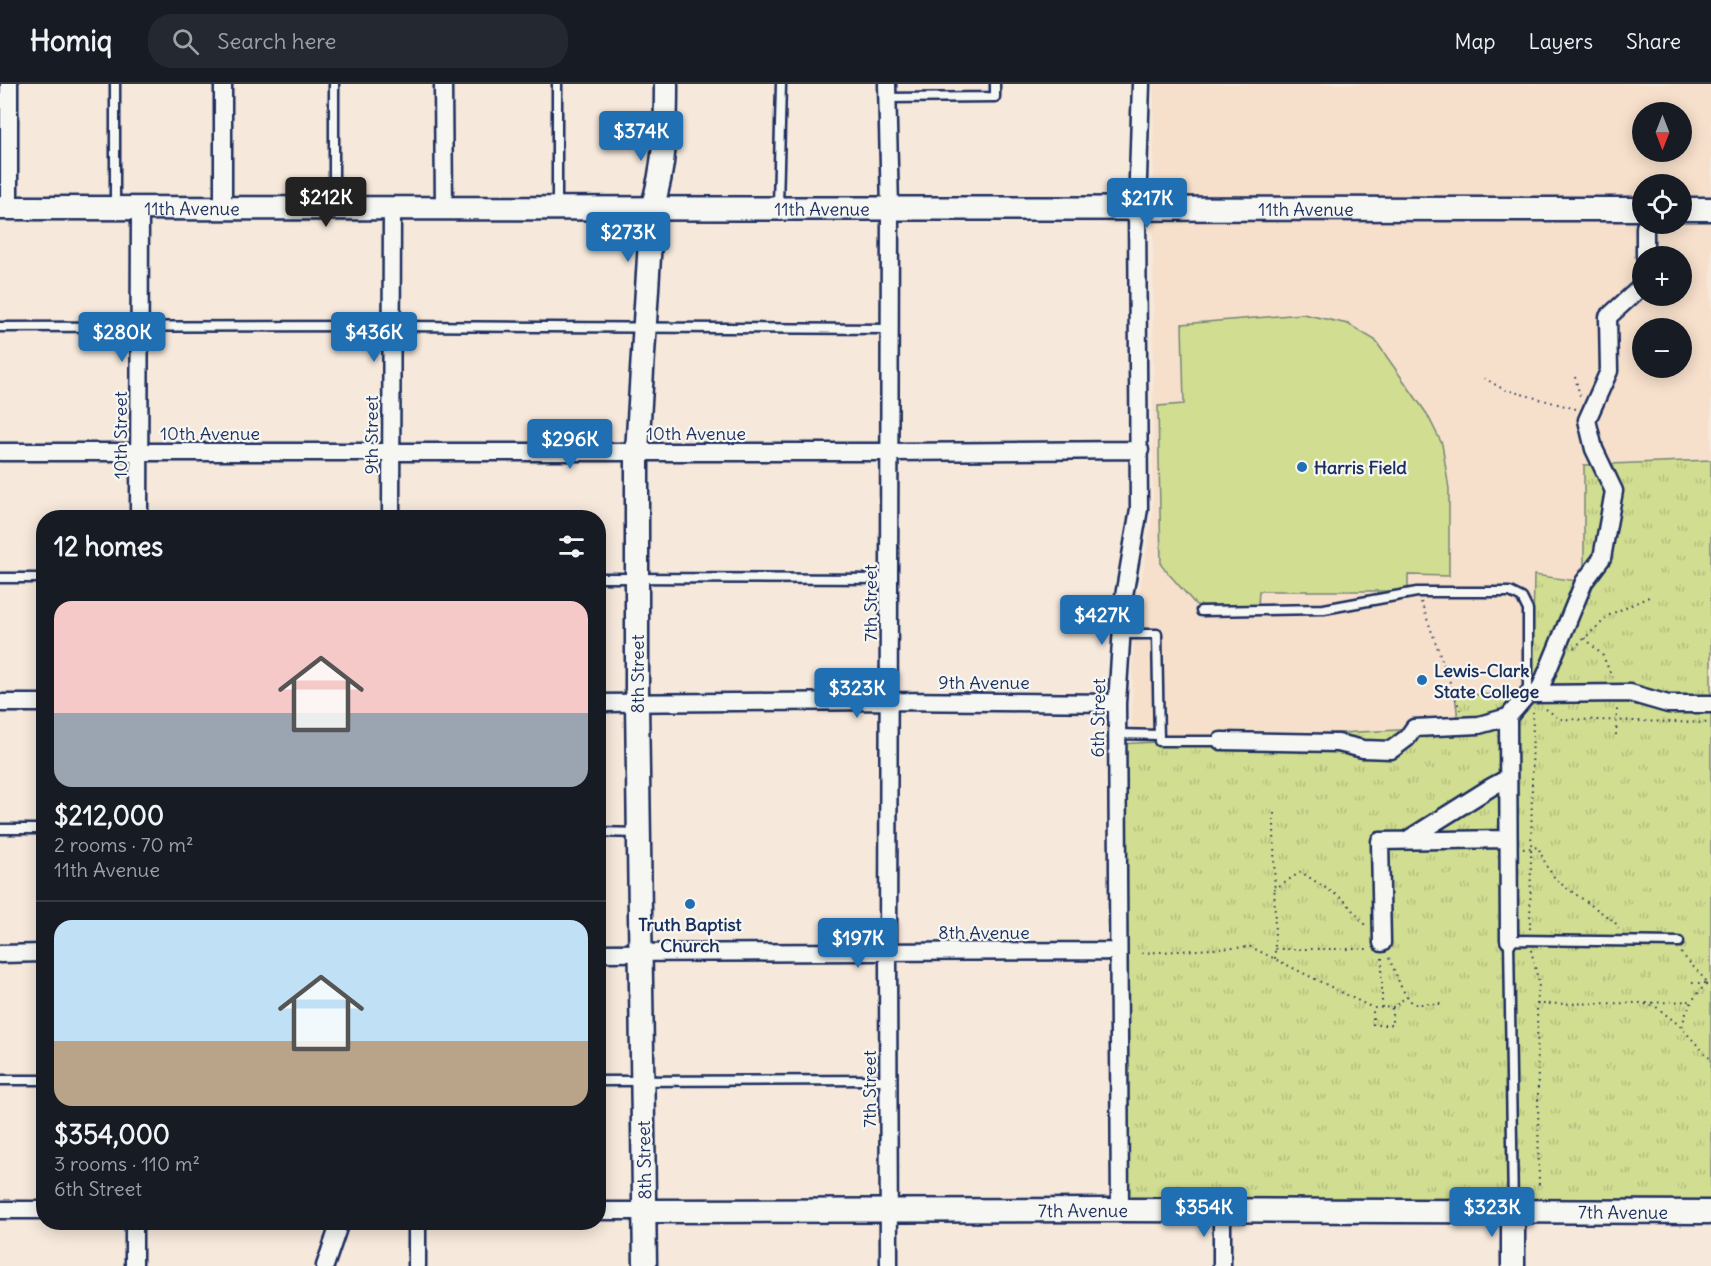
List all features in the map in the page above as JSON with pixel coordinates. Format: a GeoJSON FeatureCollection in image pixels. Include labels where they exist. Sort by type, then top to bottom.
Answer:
{"type":"FeatureCollection","features":[{"type":"Feature","properties":{"kind":"street"},"geometry":{"type":"LineString","coordinates":[[4,208],[9,84]]}},
{"type":"Feature","properties":{"kind":"street"},"geometry":{"type":"LineString","coordinates":[[223,84],[223,208]]}},
{"type":"Feature","properties":{"kind":"street"},"geometry":{"type":"LineString","coordinates":[[443,84],[444,208]]}},
{"type":"Feature","properties":{"kind":"street","name":"8th Street"},"geometry":{"type":"LineString","coordinates":[[645,1266],[637,703],[637,452],[652,208],[657,191],[666,124],[666,84]]}},
{"type":"Feature","properties":{"kind":"street","name":"6th Street"},"geometry":{"type":"LineString","coordinates":[[1120,1210],[1117,703],[1124,596],[1139,509],[1137,209],[1142,84]]}},
{"type":"Feature","properties":{"kind":"street","name":"7th Street"},"geometry":{"type":"LineString","coordinates":[[887,91],[890,208],[889,1266]]}},
{"type":"Feature","properties":{"kind":"street","name":"11th Avenue"},"geometry":{"type":"LineString","coordinates":[[4,208],[1137,209],[1632,218]]}},
{"type":"Feature","properties":{"kind":"street","name":"10th Street"},"geometry":{"type":"LineString","coordinates":[[139,510],[140,208]]}},
{"type":"Feature","properties":{"kind":"street","name":"9th Street"},"geometry":{"type":"LineString","coordinates":[[391,510],[392,208]]}},
{"type":"Feature","properties":{"kind":"street"},"geometry":{"type":"LineString","coordinates":[[1692,209],[1711,209]]}},
{"type":"Feature","properties":{"kind":"street"},"geometry":{"type":"LineString","coordinates":[[1221,741],[1338,743],[1363,749],[1391,750],[1407,738],[1414,728],[1479,725],[1508,717],[1533,696],[1584,582],[1602,558],[1614,491],[1594,449],[1587,420],[1609,371],[1608,316],[1632,295]]}},
{"type":"Feature","properties":{"kind":"street","name":"10th Avenue"},"geometry":{"type":"LineString","coordinates":[[0,452],[1140,450]]}},
{"type":"Feature","properties":{"kind":"street"},"geometry":{"type":"LineString","coordinates":[[1533,696],[1630,693],[1668,704],[1711,704]]}},
{"type":"Feature","properties":{"kind":"street","name":"9th Avenue"},"geometry":{"type":"LineString","coordinates":[[606,703],[890,701],[1117,703]]}},
{"type":"Feature","properties":{"kind":"street"},"geometry":{"type":"LineString","coordinates":[[0,703],[36,704]]}},
{"type":"Feature","properties":{"kind":"street"},"geometry":{"type":"LineString","coordinates":[[1508,717],[1509,940]]}},
{"type":"Feature","properties":{"kind":"street"},"geometry":{"type":"LineString","coordinates":[[1407,840],[1508,778]]}},
{"type":"Feature","properties":{"kind":"street"},"geometry":{"type":"LineString","coordinates":[[1382,952],[1380,841],[1508,844]]}},
{"type":"Feature","properties":{"kind":"street","name":"8th Avenue"},"geometry":{"type":"LineString","coordinates":[[606,953],[1118,951]]}},
{"type":"Feature","properties":{"kind":"street"},"geometry":{"type":"LineString","coordinates":[[0,954],[36,954]]}},
{"type":"Feature","properties":{"kind":"street"},"geometry":{"type":"LineString","coordinates":[[0,1210],[36,1210]]}},
{"type":"Feature","properties":{"kind":"street","name":"7th Avenue"},"geometry":{"type":"LineString","coordinates":[[606,1211],[1711,1212]]}},
{"type":"Feature","properties":{"kind":"street"},"geometry":{"type":"LineString","coordinates":[[1221,1211],[1222,1266]]}},
{"type":"Feature","properties":{"kind":"street"},"geometry":{"type":"LineString","coordinates":[[1513,1211],[1513,1266]]}},
{"type":"Feature","properties":{"kind":"street"},"geometry":{"type":"LineString","coordinates":[[134,1230],[134,1266]]}},
{"type":"Feature","properties":{"kind":"street"},"geometry":{"type":"LineString","coordinates":[[325,1266],[337,1230]]}},
{"type":"Feature","properties":{"kind":"street"},"geometry":{"type":"LineString","coordinates":[[417,1230],[417,1266]]}},
{"type":"Feature","properties":{"kind":"lane"},"geometry":{"type":"LineString","coordinates":[[115,84],[115,208]]}},
{"type":"Feature","properties":{"kind":"lane"},"geometry":{"type":"LineString","coordinates":[[334,84],[334,208]]}},
{"type":"Feature","properties":{"kind":"lane"},"geometry":{"type":"LineString","coordinates":[[557,84],[557,208]]}},
{"type":"Feature","properties":{"kind":"lane"},"geometry":{"type":"LineString","coordinates":[[778,208],[782,84]]}},
{"type":"Feature","properties":{"kind":"lane"},"geometry":{"type":"LineString","coordinates":[[887,91],[995,98],[995,84]]}},
{"type":"Feature","properties":{"kind":"lane"},"geometry":{"type":"LineString","coordinates":[[0,327],[890,328]]}},
{"type":"Feature","properties":{"kind":"lane"},"geometry":{"type":"LineString","coordinates":[[0,578],[36,578]]}},
{"type":"Feature","properties":{"kind":"lane"},"geometry":{"type":"LineString","coordinates":[[606,579],[890,579]]}},
{"type":"Feature","properties":{"kind":"lane"},"geometry":{"type":"LineString","coordinates":[[1201,611],[1324,609],[1417,592],[1510,592],[1522,598],[1528,610],[1533,696]]}},
{"type":"Feature","properties":{"kind":"lane"},"geometry":{"type":"LineString","coordinates":[[1120,634],[1157,634],[1159,741],[1221,741]]}},
{"type":"Feature","properties":{"kind":"lane"},"geometry":{"type":"LineString","coordinates":[[1117,734],[1159,735]]}},
{"type":"Feature","properties":{"kind":"lane"},"geometry":{"type":"LineString","coordinates":[[0,829],[36,829]]}},
{"type":"Feature","properties":{"kind":"lane"},"geometry":{"type":"LineString","coordinates":[[606,832],[639,832]]}},
{"type":"Feature","properties":{"kind":"lane"},"geometry":{"type":"LineString","coordinates":[[1513,1211],[1509,940],[1675,942]]}},
{"type":"Feature","properties":{"kind":"lane"},"geometry":{"type":"LineString","coordinates":[[0,1080],[36,1080]]}},
{"type":"Feature","properties":{"kind":"lane"},"geometry":{"type":"LineString","coordinates":[[606,1081],[888,1080]]}},
{"type":"Feature","properties":{"kind":"path"},"geometry":{"type":"LineString","coordinates":[[1484,378],[1503,389],[1570,406],[1590,415]]}},
{"type":"Feature","properties":{"kind":"path"},"geometry":{"type":"LineString","coordinates":[[1417,592],[1466,726]]}},
{"type":"Feature","properties":{"kind":"path"},"geometry":{"type":"LineString","coordinates":[[1570,652],[1611,614],[1649,597]]}},
{"type":"Feature","properties":{"kind":"path"},"geometry":{"type":"LineString","coordinates":[[1585,638],[1603,656],[1617,693],[1616,735]]}},
{"type":"Feature","properties":{"kind":"path"},"geometry":{"type":"LineString","coordinates":[[1533,696],[1560,719],[1711,723]]}},
{"type":"Feature","properties":{"kind":"path"},"geometry":{"type":"LineString","coordinates":[[1530,935],[1533,696]]}},
{"type":"Feature","properties":{"kind":"path"},"geometry":{"type":"LineString","coordinates":[[1274,813],[1275,959]]}},
{"type":"Feature","properties":{"kind":"path"},"geometry":{"type":"LineString","coordinates":[[1508,844],[1531,849],[1538,847],[1547,867],[1557,880],[1615,922],[1620,936]]}},
{"type":"Feature","properties":{"kind":"path"},"geometry":{"type":"LineString","coordinates":[[1274,889],[1301,872],[1344,900],[1369,931]]}},
{"type":"Feature","properties":{"kind":"path"},"geometry":{"type":"LineString","coordinates":[[1675,942],[1710,983]]}},
{"type":"Feature","properties":{"kind":"path"},"geometry":{"type":"LineString","coordinates":[[1530,944],[1539,984],[1537,1004],[1539,1189]]}},
{"type":"Feature","properties":{"kind":"path"},"geometry":{"type":"LineString","coordinates":[[1142,953],[1251,947],[1372,1008],[1392,1008],[1407,996]]}},
{"type":"Feature","properties":{"kind":"path"},"geometry":{"type":"LineString","coordinates":[[1275,949],[1382,952]]}},
{"type":"Feature","properties":{"kind":"path"},"geometry":{"type":"LineString","coordinates":[[1382,952],[1413,1004],[1443,1004]]}},
{"type":"Feature","properties":{"kind":"path"},"geometry":{"type":"LineString","coordinates":[[1382,952],[1382,1008]]}},
{"type":"Feature","properties":{"kind":"path"},"geometry":{"type":"LineString","coordinates":[[1692,983],[1710,983]]}},
{"type":"Feature","properties":{"kind":"path"},"geometry":{"type":"LineString","coordinates":[[1682,1027],[1692,1001],[1710,983]]}},
{"type":"Feature","properties":{"kind":"path"},"geometry":{"type":"LineString","coordinates":[[1537,1004],[1692,1001]]}},
{"type":"Feature","properties":{"kind":"path"},"geometry":{"type":"LineString","coordinates":[[1640,1003],[1654,1006],[1682,1027],[1711,1060]]}},
{"type":"Feature","properties":{"kind":"path"},"geometry":{"type":"LineString","coordinates":[[1372,1008],[1372,1025],[1392,1025],[1392,1008]]}},
{"type":"Feature","properties":{"kind":"shaded area","name":"Lewis-Clark State College"},"geometry":{"type":"Polygon","coordinates":[[[1154,84],[1711,84],[1711,1198],[1134,930],[1132,735],[1134,625],[1153,515],[1154,84]]]}},
{"type":"Feature","properties":{"kind":"green space","name":"Harris Field"},"geometry":{"type":"Polygon","coordinates":[[[1303,314],[1348,324],[1375,340],[1427,414],[1442,444],[1449,489],[1449,576],[1408,575],[1408,591],[1259,591],[1258,606],[1196,605],[1161,565],[1158,406],[1184,404],[1182,324],[1303,314]]]}},
{"type":"Feature","properties":{"kind":"green space"},"geometry":{"type":"Polygon","coordinates":[[[1711,460],[1711,1212],[1120,1210],[1117,744],[1459,727],[1455,695],[1532,694],[1534,575],[1584,582],[1584,465],[1711,460]]]}},
{"type":"Feature","properties":{"kind":"place","name":"Harris Field"},"geometry":{"type":"Point","coordinates":[1302,467]}},
{"type":"Feature","properties":{"kind":"place","name":"Lewis-Clark State College"},"geometry":{"type":"Point","coordinates":[1422,680]}},
{"type":"Feature","properties":{"kind":"place","name":"Truth Baptist Church"},"geometry":{"type":"Point","coordinates":[690,904]}}]}
